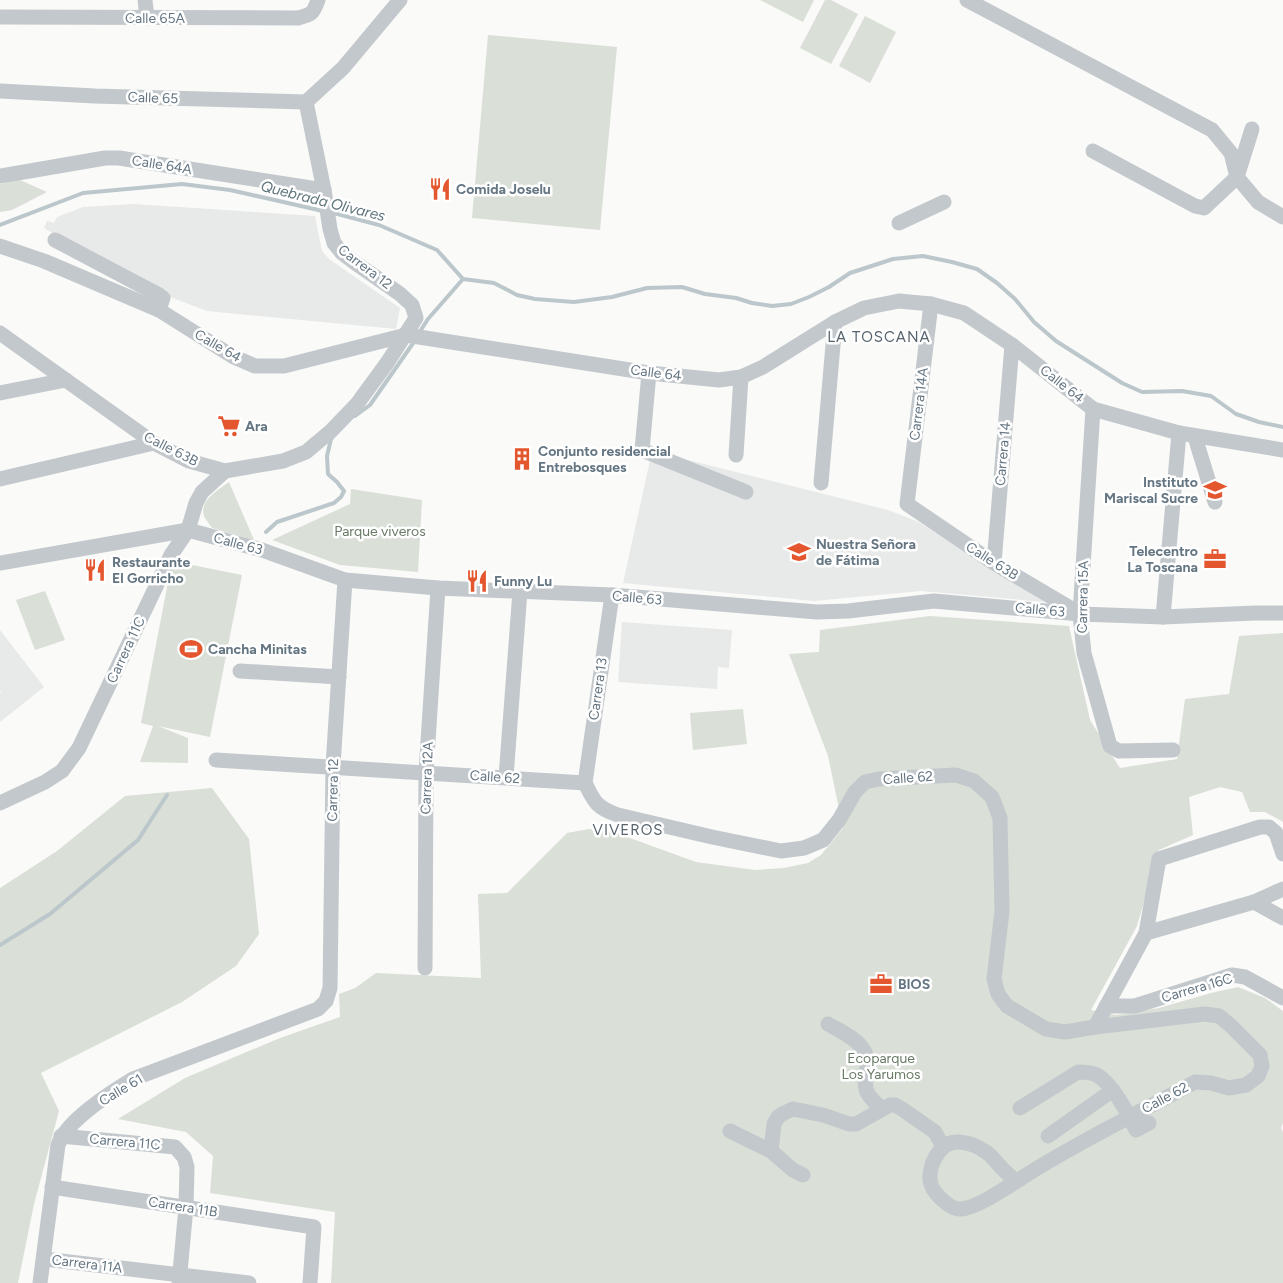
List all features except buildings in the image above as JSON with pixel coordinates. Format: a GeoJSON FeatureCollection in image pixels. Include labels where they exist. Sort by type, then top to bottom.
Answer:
{"type":"FeatureCollection","features":[{"type":"Feature","properties":{"kind":"street"},"geometry":{"type":"LineString","coordinates":[[145,0],[147,18]]}},
{"type":"Feature","properties":{"kind":"street","name":"Calle 65A"},"geometry":{"type":"LineString","coordinates":[[0,17],[298,18],[310,15],[315,9],[318,0]]}},
{"type":"Feature","properties":{"kind":"street"},"geometry":{"type":"LineString","coordinates":[[306,102],[343,68],[400,0]]}},
{"type":"Feature","properties":{"kind":"street"},"geometry":{"type":"LineString","coordinates":[[967,0],[1212,130],[1231,153],[1237,177],[1258,202],[1283,217]]}},
{"type":"Feature","properties":{"kind":"street","name":"Calle 65"},"geometry":{"type":"LineString","coordinates":[[0,91],[95,96],[306,102]]}},
{"type":"Feature","properties":{"kind":"street","name":"Carrera 12"},"geometry":{"type":"LineString","coordinates":[[306,102],[334,243],[342,253],[400,294],[412,305],[416,318],[406,335]]}},
{"type":"Feature","properties":{"kind":"street"},"geometry":{"type":"LineString","coordinates":[[1093,151],[1195,206],[1204,208],[1237,177],[1252,129]]}},
{"type":"Feature","properties":{"kind":"street","name":"Calle 64A"},"geometry":{"type":"LineString","coordinates":[[0,176],[105,158],[119,158],[325,196]]}},
{"type":"Feature","properties":{"kind":"street"},"geometry":{"type":"LineString","coordinates":[[899,223],[944,202]]}},
{"type":"Feature","properties":{"kind":"street"},"geometry":{"type":"LineString","coordinates":[[55,240],[159,295],[163,298],[159,310]]}},
{"type":"Feature","properties":{"kind":"street","name":"Calle 64"},"geometry":{"type":"LineString","coordinates":[[3,247],[44,261],[159,310],[232,356],[254,366],[284,366],[406,335],[649,373],[719,380],[741,377],[763,367],[835,322],[864,308],[899,300],[931,304],[964,313],[1012,345],[1093,410],[1179,433],[1283,450]]}},
{"type":"Feature","properties":{"kind":"street","name":"Carrera 14A"},"geometry":{"type":"LineString","coordinates":[[907,504],[931,304]]}},
{"type":"Feature","properties":{"kind":"street"},"geometry":{"type":"LineString","coordinates":[[821,483],[835,322]]}},
{"type":"Feature","properties":{"kind":"street","name":"Calle 63B"},"geometry":{"type":"LineString","coordinates":[[0,333],[154,443],[188,461],[225,471],[282,462],[306,452],[331,432],[357,404],[406,335]]}},
{"type":"Feature","properties":{"kind":"street","name":"Carrera 14"},"geometry":{"type":"LineString","coordinates":[[994,563],[1012,345]]}},
{"type":"Feature","properties":{"kind":"street"},"geometry":{"type":"LineString","coordinates":[[649,373],[642,450],[746,492]]}},
{"type":"Feature","properties":{"kind":"street"},"geometry":{"type":"LineString","coordinates":[[736,456],[741,377]]}},
{"type":"Feature","properties":{"kind":"street"},"geometry":{"type":"LineString","coordinates":[[0,393],[66,380]]}},
{"type":"Feature","properties":{"kind":"street","name":"Carrera 15A"},"geometry":{"type":"LineString","coordinates":[[1093,410],[1080,614],[1084,653],[1110,746],[1120,751],[1173,750]]}},
{"type":"Feature","properties":{"kind":"street"},"geometry":{"type":"LineString","coordinates":[[1163,617],[1179,433]]}},
{"type":"Feature","properties":{"kind":"street"},"geometry":{"type":"LineString","coordinates":[[1195,436],[1215,502]]}},
{"type":"Feature","properties":{"kind":"street"},"geometry":{"type":"LineString","coordinates":[[0,479],[154,443]]}},
{"type":"Feature","properties":{"kind":"street","name":"Carrera 11C"},"geometry":{"type":"LineString","coordinates":[[1,802],[45,782],[62,771],[79,748],[171,555],[188,530],[196,503],[202,492],[225,471]]}},
{"type":"Feature","properties":{"kind":"street","name":"Calle 63B"},"geometry":{"type":"LineString","coordinates":[[907,504],[994,563],[1080,614]]}},
{"type":"Feature","properties":{"kind":"street","name":"Calle 63"},"geometry":{"type":"LineString","coordinates":[[0,563],[188,530],[262,550],[345,580],[438,588],[612,596],[817,612],[848,611],[934,601],[1080,614],[1163,617],[1283,613]]}},
{"type":"Feature","properties":{"kind":"street","name":"Carrera 12"},"geometry":{"type":"LineString","coordinates":[[326,1001],[330,988],[333,766],[345,580]]}},
{"type":"Feature","properties":{"kind":"street","name":"Carrera 12A"},"geometry":{"type":"LineString","coordinates":[[425,968],[426,772],[438,588]]}},
{"type":"Feature","properties":{"kind":"street"},"geometry":{"type":"LineString","coordinates":[[506,778],[520,591]]}},
{"type":"Feature","properties":{"kind":"street","name":"Carrera 13"},"geometry":{"type":"LineString","coordinates":[[585,783],[612,596]]}},
{"type":"Feature","properties":{"kind":"street"},"geometry":{"type":"LineString","coordinates":[[240,671],[339,676]]}},
{"type":"Feature","properties":{"kind":"street","name":"Calle 62"},"geometry":{"type":"LineString","coordinates":[[216,760],[585,783],[592,799],[604,810],[618,815],[782,851],[804,848],[823,840],[839,820],[855,792],[865,782],[879,779],[956,774],[974,781],[992,796],[1000,818],[1002,911],[994,979],[998,994],[1007,1006],[1046,1029],[1065,1032],[1205,1014],[1219,1016],[1260,1055],[1262,1066],[1258,1076],[1246,1084],[1229,1088],[1211,1083],[1195,1082],[1130,1117]]}},
{"type":"Feature","properties":{"kind":"street"},"geometry":{"type":"LineString","coordinates":[[1095,1027],[1146,933],[1160,859],[1260,827],[1269,827],[1276,833],[1283,854]]}},
{"type":"Feature","properties":{"kind":"street"},"geometry":{"type":"LineString","coordinates":[[1146,933],[1254,902],[1283,889]]}},
{"type":"Feature","properties":{"kind":"street"},"geometry":{"type":"LineString","coordinates":[[1254,902],[1283,918]]}},
{"type":"Feature","properties":{"kind":"street","name":"Carrera 16C"},"geometry":{"type":"LineString","coordinates":[[1106,1006],[1135,1006],[1232,975],[1245,977],[1283,998]]}},
{"type":"Feature","properties":{"kind":"street","name":"Calle 61"},"geometry":{"type":"LineString","coordinates":[[61,1136],[108,1094],[133,1079],[318,1009],[326,1001]]}},
{"type":"Feature","properties":{"kind":"street"},"geometry":{"type":"LineString","coordinates":[[828,1024],[855,1040],[862,1047],[866,1054],[868,1066],[865,1081],[868,1093],[882,1108]]}},
{"type":"Feature","properties":{"kind":"street"},"geometry":{"type":"LineString","coordinates":[[1020,1108],[1078,1072],[1087,1072],[1097,1075],[1113,1090],[1136,1130],[1149,1124]]}},
{"type":"Feature","properties":{"kind":"street"},"geometry":{"type":"LineString","coordinates":[[1048,1136],[1113,1090]]}},
{"type":"Feature","properties":{"kind":"street"},"geometry":{"type":"LineString","coordinates":[[771,1151],[774,1124],[778,1117],[793,1109],[823,1115],[849,1124],[856,1124],[890,1105],[895,1105],[902,1109],[935,1132],[943,1147]]}},
{"type":"Feature","properties":{"kind":"street"},"geometry":{"type":"LineString","coordinates":[[1016,1181],[987,1152],[969,1143],[956,1141],[943,1147],[931,1166],[930,1181],[933,1190],[950,1206],[960,1210],[973,1206],[1016,1181],[1042,1165],[1130,1117]]}},
{"type":"Feature","properties":{"kind":"street"},"geometry":{"type":"LineString","coordinates":[[730,1131],[771,1151],[792,1170],[803,1175]]}},
{"type":"Feature","properties":{"kind":"street"},"geometry":{"type":"LineString","coordinates":[[40,1283],[58,1145],[61,1136]]}},
{"type":"Feature","properties":{"kind":"street","name":"Carrera 11C"},"geometry":{"type":"LineString","coordinates":[[61,1136],[175,1147],[184,1157],[188,1167],[186,1207]]}},
{"type":"Feature","properties":{"kind":"street","name":"Carrera 11B"},"geometry":{"type":"LineString","coordinates":[[52,1187],[314,1227],[310,1283]]}},
{"type":"Feature","properties":{"kind":"street"},"geometry":{"type":"LineString","coordinates":[[179,1279],[186,1207]]}},
{"type":"Feature","properties":{"kind":"street","name":"Carrera 11A"},"geometry":{"type":"LineString","coordinates":[[44,1259],[179,1279],[249,1283]]}},
{"type":"Feature","properties":{"kind":"shaded area"},"geometry":{"type":"Polygon","coordinates":[[[133,204],[315,216],[322,251],[329,259],[400,308],[396,329],[207,311],[175,299],[79,249],[44,228],[47,221],[54,223],[57,217],[83,207],[133,204]]]}},
{"type":"Feature","properties":{"kind":"shaded area","name":"Nuestra Señora de Fátima"},"geometry":{"type":"Polygon","coordinates":[[[652,451],[888,510],[919,522],[1045,602],[921,591],[814,601],[623,583],[652,451]]]}},
{"type":"Feature","properties":{"kind":"shaded area"},"geometry":{"type":"Polygon","coordinates":[[[622,622],[732,630],[729,668],[718,667],[717,689],[618,682],[622,622]]]}},
{"type":"Feature","properties":{"kind":"shaded area"},"geometry":{"type":"Polygon","coordinates":[[[0,630],[44,687],[0,722],[1,692],[0,630]]]}},
{"type":"Feature","properties":{"kind":"green space"},"geometry":{"type":"Polygon","coordinates":[[[760,0],[814,0],[803,22],[760,0]]]}},
{"type":"Feature","properties":{"kind":"green space"},"geometry":{"type":"Polygon","coordinates":[[[825,0],[831,0],[858,14],[831,64],[800,48],[825,0]]]}},
{"type":"Feature","properties":{"kind":"green space"},"geometry":{"type":"Polygon","coordinates":[[[865,16],[896,32],[870,83],[839,66],[865,16]]]}},
{"type":"Feature","properties":{"kind":"green space"},"geometry":{"type":"Polygon","coordinates":[[[488,35],[617,47],[600,230],[472,218],[488,35]]]}},
{"type":"Feature","properties":{"kind":"green space"},"geometry":{"type":"Polygon","coordinates":[[[20,180],[47,192],[12,210],[0,212],[0,184],[20,180]]]}},
{"type":"Feature","properties":{"kind":"green space"},"geometry":{"type":"Polygon","coordinates":[[[229,482],[254,540],[212,528],[205,518],[203,512],[206,502],[214,493],[229,482]]]}},
{"type":"Feature","properties":{"kind":"green space","name":"Parque viveros"},"geometry":{"type":"Polygon","coordinates":[[[351,489],[422,500],[418,572],[340,565],[272,540],[350,504],[351,489]]]}},
{"type":"Feature","properties":{"kind":"green space","name":"Cancha Minitas"},"geometry":{"type":"Polygon","coordinates":[[[172,561],[242,575],[210,737],[158,726],[188,738],[188,763],[140,762],[153,726],[141,723],[172,561]]]}},
{"type":"Feature","properties":{"kind":"green space"},"geometry":{"type":"Polygon","coordinates":[[[45,591],[65,640],[35,650],[16,600],[45,591]]]}},
{"type":"Feature","properties":{"kind":"green space","name":"Ecoparque Los Yarumos"},"geometry":{"type":"Polygon","coordinates":[[[930,616],[1069,626],[1090,720],[1120,768],[1177,759],[1185,699],[1229,694],[1239,636],[1283,633],[1283,822],[1265,812],[1250,812],[1242,792],[1220,787],[1189,797],[1193,835],[1159,850],[1137,926],[1091,1010],[1116,1015],[1159,1008],[1238,987],[1265,998],[1283,1011],[1283,1123],[1281,1128],[1283,1132],[1283,1283],[331,1283],[335,1212],[210,1193],[213,1156],[186,1132],[118,1119],[185,1078],[280,1038],[340,1017],[339,994],[355,988],[376,973],[481,978],[478,894],[507,893],[567,833],[589,829],[616,833],[696,862],[755,870],[784,868],[808,863],[821,855],[843,828],[828,756],[789,654],[819,652],[820,630],[930,616]]]}},
{"type":"Feature","properties":{"kind":"green space"},"geometry":{"type":"Polygon","coordinates":[[[743,709],[747,744],[693,750],[690,713],[743,709]]]}},
{"type":"Feature","properties":{"kind":"green space"},"geometry":{"type":"Polygon","coordinates":[[[212,788],[249,839],[259,934],[236,966],[182,1002],[41,1073],[59,1111],[34,1204],[18,1283],[0,1283],[0,888],[57,851],[125,796],[212,788]]]}},
{"type":"Feature","properties":{"kind":"waterway","name":"Quebrada Olivares"},"geometry":{"type":"LineString","coordinates":[[0,225],[83,193],[182,184],[230,190],[323,211]]}},
{"type":"Feature","properties":{"kind":"waterway","name":"Quebrada Olivares"},"geometry":{"type":"LineString","coordinates":[[330,212],[379,225],[437,250],[463,279],[494,283],[517,295],[535,299],[574,302],[612,297],[647,288],[682,287],[705,294],[736,298],[772,306],[791,304],[829,287],[850,273],[893,259],[923,256],[952,262],[977,269],[997,283],[1015,299],[1034,322],[1056,341],[1122,383],[1142,392],[1182,391],[1211,396],[1236,414],[1259,422],[1283,427]]}},
{"type":"Feature","properties":{"kind":"waterway"},"geometry":{"type":"LineString","coordinates":[[419,333],[428,319],[463,279]]}},
{"type":"Feature","properties":{"kind":"waterway"},"geometry":{"type":"LineString","coordinates":[[355,416],[370,405],[416,339]]}},
{"type":"Feature","properties":{"kind":"waterway"},"geometry":{"type":"LineString","coordinates":[[266,532],[277,522],[334,503],[341,497],[344,491],[328,474],[327,456],[332,438]]}},
{"type":"Feature","properties":{"kind":"waterway"},"geometry":{"type":"LineString","coordinates":[[0,945],[50,914],[138,840],[167,795]]}},
{"type":"Feature","properties":{"kind":"place","name":"Comida Joselu"},"geometry":{"type":"Point","coordinates":[440,189]}},
{"type":"Feature","properties":{"kind":"place","name":"Ara"},"geometry":{"type":"Point","coordinates":[229,426]}},
{"type":"Feature","properties":{"kind":"place","name":"Conjunto residencial Entrebosques"},"geometry":{"type":"Point","coordinates":[522,459]}},
{"type":"Feature","properties":{"kind":"place","name":"Instituto Mariscal Sucre"},"geometry":{"type":"Point","coordinates":[1215,490]}},
{"type":"Feature","properties":{"kind":"place","name":"Nuestra Señora de Fátima"},"geometry":{"type":"Point","coordinates":[799,552]}},
{"type":"Feature","properties":{"kind":"place","name":"Telecentro La Toscana"},"geometry":{"type":"Point","coordinates":[1215,559]}},
{"type":"Feature","properties":{"kind":"place","name":"Restaurante El Gorricho"},"geometry":{"type":"Point","coordinates":[95,570]}},
{"type":"Feature","properties":{"kind":"place","name":"Funny Lu"},"geometry":{"type":"Point","coordinates":[477,581]}},
{"type":"Feature","properties":{"kind":"place","name":"Cancha Minitas"},"geometry":{"type":"Point","coordinates":[191,649]}},
{"type":"Feature","properties":{"kind":"place","name":"BIOS"},"geometry":{"type":"Point","coordinates":[881,984]}},
{"type":"Feature","properties":{"kind":"district","name":"LA TOSCANA"},"geometry":{"type":"Point","coordinates":[879,337]}},
{"type":"Feature","properties":{"kind":"district","name":"VIVEROS"},"geometry":{"type":"Point","coordinates":[628,830]}}]}
